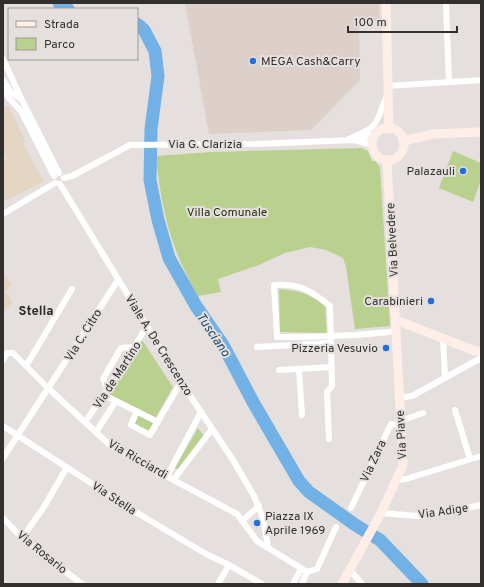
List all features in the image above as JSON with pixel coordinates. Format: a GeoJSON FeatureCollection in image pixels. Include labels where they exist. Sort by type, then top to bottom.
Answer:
{"type":"FeatureCollection","features":[{"type":"Feature","properties":{"kind":"main road"},"geometry":{"type":"LineString","coordinates":[[386,3],[387,96],[389,129]]}},
{"type":"Feature","properties":{"kind":"main road"},"geometry":{"type":"LineString","coordinates":[[384,129],[389,129],[398,132],[404,146],[396,158],[387,160],[377,156],[372,145],[376,134],[384,129]]}},
{"type":"Feature","properties":{"kind":"main road"},"geometry":{"type":"LineString","coordinates":[[403,141],[434,134],[481,132]]}},
{"type":"Feature","properties":{"kind":"main road","name":"Via Belvedere"},"geometry":{"type":"LineString","coordinates":[[387,160],[396,320]]}},
{"type":"Feature","properties":{"kind":"main road"},"geometry":{"type":"LineString","coordinates":[[396,320],[481,351]]}},
{"type":"Feature","properties":{"kind":"main road","name":"Via Piave"},"geometry":{"type":"LineString","coordinates":[[342,584],[379,516],[403,465],[396,320]]}},
{"type":"Feature","properties":{"kind":"street"},"geometry":{"type":"LineString","coordinates":[[446,3],[449,82]]}},
{"type":"Feature","properties":{"kind":"street"},"geometry":{"type":"LineString","coordinates":[[3,59],[59,175]]}},
{"type":"Feature","properties":{"kind":"street"},"geometry":{"type":"LineString","coordinates":[[3,80],[10,92],[22,100]]}},
{"type":"Feature","properties":{"kind":"street"},"geometry":{"type":"LineString","coordinates":[[387,86],[481,80]]}},
{"type":"Feature","properties":{"kind":"street"},"geometry":{"type":"LineString","coordinates":[[3,86],[6,98],[21,110],[64,181],[3,214]]}},
{"type":"Feature","properties":{"kind":"street"},"geometry":{"type":"LineString","coordinates":[[346,140],[373,126],[377,121],[387,96]]}},
{"type":"Feature","properties":{"kind":"street","name":"Via G. Clarizia"},"geometry":{"type":"LineString","coordinates":[[59,175],[72,176],[130,145],[255,144],[354,140],[376,134]]}},
{"type":"Feature","properties":{"kind":"street","name":"Via G. Clarizia"},"geometry":{"type":"LineString","coordinates":[[354,140],[372,145]]}},
{"type":"Feature","properties":{"kind":"street","name":"Viale A. De Crescenzo"},"geometry":{"type":"LineString","coordinates":[[59,175],[58,184],[181,382],[233,460],[259,506],[263,518],[268,547]]}},
{"type":"Feature","properties":{"kind":"street","name":"Via C. Citro"},"geometry":{"type":"LineString","coordinates":[[3,458],[17,434],[49,389],[118,280]]}},
{"type":"Feature","properties":{"kind":"street"},"geometry":{"type":"LineString","coordinates":[[329,340],[277,337],[274,285],[290,284],[305,288],[330,306],[329,340],[332,386],[327,392],[329,439]]}},
{"type":"Feature","properties":{"kind":"street"},"geometry":{"type":"LineString","coordinates":[[26,366],[72,289]]}},
{"type":"Feature","properties":{"kind":"street","name":"Via de Martino"},"geometry":{"type":"LineString","coordinates":[[85,422],[106,393],[147,326]]}},
{"type":"Feature","properties":{"kind":"street"},"geometry":{"type":"LineString","coordinates":[[257,347],[397,332]]}},
{"type":"Feature","properties":{"kind":"street"},"geometry":{"type":"LineString","coordinates":[[442,338],[445,377]]}},
{"type":"Feature","properties":{"kind":"street"},"geometry":{"type":"LineString","coordinates":[[135,347],[122,348],[103,379],[106,393],[116,401],[158,422]]}},
{"type":"Feature","properties":{"kind":"street","name":"Via Ricciardi"},"geometry":{"type":"LineString","coordinates":[[3,360],[7,353],[13,353],[49,389],[112,447],[237,514],[243,520]]}},
{"type":"Feature","properties":{"kind":"street"},"geometry":{"type":"LineString","coordinates":[[400,398],[412,396],[481,358]]}},
{"type":"Feature","properties":{"kind":"street"},"geometry":{"type":"LineString","coordinates":[[279,370],[331,367]]}},
{"type":"Feature","properties":{"kind":"street"},"geometry":{"type":"LineString","coordinates":[[299,369],[302,415]]}},
{"type":"Feature","properties":{"kind":"street"},"geometry":{"type":"LineString","coordinates":[[138,411],[131,425],[150,435],[181,382]]}},
{"type":"Feature","properties":{"kind":"street"},"geometry":{"type":"LineString","coordinates":[[96,432],[116,401]]}},
{"type":"Feature","properties":{"kind":"street"},"geometry":{"type":"LineString","coordinates":[[455,410],[470,459]]}},
{"type":"Feature","properties":{"kind":"street"},"geometry":{"type":"LineString","coordinates":[[170,478],[201,412]]}},
{"type":"Feature","properties":{"kind":"street"},"geometry":{"type":"LineString","coordinates":[[401,423],[423,413]]}},
{"type":"Feature","properties":{"kind":"street","name":"Via Zara"},"geometry":{"type":"LineString","coordinates":[[351,508],[391,424],[401,423]]}},
{"type":"Feature","properties":{"kind":"street","name":"Via Stella"},"geometry":{"type":"LineString","coordinates":[[3,426],[193,546],[262,584]]}},
{"type":"Feature","properties":{"kind":"street"},"geometry":{"type":"LineString","coordinates":[[170,478],[212,429]]}},
{"type":"Feature","properties":{"kind":"street"},"geometry":{"type":"LineString","coordinates":[[397,480],[406,479],[481,456]]}},
{"type":"Feature","properties":{"kind":"street"},"geometry":{"type":"LineString","coordinates":[[22,538],[40,513],[67,467]]}},
{"type":"Feature","properties":{"kind":"street","name":"Via Adige"},"geometry":{"type":"LineString","coordinates":[[379,516],[418,516],[448,512],[481,505]]}},
{"type":"Feature","properties":{"kind":"street"},"geometry":{"type":"LineString","coordinates":[[259,506],[243,520],[257,541],[304,570],[317,569],[336,527]]}},
{"type":"Feature","properties":{"kind":"street","name":"Via Rosario"},"geometry":{"type":"LineString","coordinates":[[3,518],[22,538],[82,584]]}},
{"type":"Feature","properties":{"kind":"street"},"geometry":{"type":"LineString","coordinates":[[218,584],[229,565]]}},
{"type":"Feature","properties":{"kind":"street"},"geometry":{"type":"LineString","coordinates":[[350,569],[362,584]]}},
{"type":"Feature","properties":{"kind":"street"},"geometry":{"type":"LineString","coordinates":[[293,584],[304,570]]}},
{"type":"Feature","properties":{"kind":"street"},"geometry":{"type":"LineString","coordinates":[[302,584],[304,570]]}},
{"type":"Feature","properties":{"kind":"shaded area"},"geometry":{"type":"Polygon","coordinates":[[[185,3],[379,3],[380,20],[359,23],[360,80],[311,130],[209,134],[185,3]]]}},
{"type":"Feature","properties":{"kind":"shaded area"},"geometry":{"type":"Polygon","coordinates":[[[8,105],[26,142],[24,143],[26,150],[44,181],[3,202],[3,161],[7,159],[3,150],[3,108],[8,105]]]}},
{"type":"Feature","properties":{"kind":"shaded area"},"geometry":{"type":"Polygon","coordinates":[[[3,274],[12,284],[5,291],[13,302],[3,313],[3,274]]]}},
{"type":"Feature","properties":{"kind":"green space","name":"Villa Comunale"},"geometry":{"type":"Polygon","coordinates":[[[361,148],[368,151],[372,161],[375,161],[380,167],[390,326],[355,329],[346,267],[343,258],[326,250],[310,247],[285,253],[259,265],[218,279],[221,292],[198,296],[181,262],[169,229],[164,211],[156,156],[212,152],[361,148]]]}},
{"type":"Feature","properties":{"kind":"green space","name":"Palazauli"},"geometry":{"type":"Polygon","coordinates":[[[453,151],[481,163],[481,180],[473,202],[439,188],[453,151]]]}},
{"type":"Feature","properties":{"kind":"green space"},"geometry":{"type":"Polygon","coordinates":[[[279,289],[304,293],[325,306],[327,333],[280,332],[279,289]]]}},
{"type":"Feature","properties":{"kind":"green space"},"geometry":{"type":"Polygon","coordinates":[[[142,340],[173,387],[146,435],[128,426],[134,413],[106,399],[142,340]]]}},
{"type":"Feature","properties":{"kind":"green space"},"geometry":{"type":"Polygon","coordinates":[[[198,428],[204,436],[178,469],[175,468],[198,428]]]}},
{"type":"Feature","properties":{"kind":"waterway","name":"Tusciano"},"geometry":{"type":"LineString","coordinates":[[59,3],[66,8]]}},
{"type":"Feature","properties":{"kind":"waterway","name":"Tusciano"},"geometry":{"type":"LineString","coordinates":[[138,25],[144,30],[155,51],[158,76],[151,129],[150,180],[158,220],[169,258],[196,306],[223,345],[253,402],[299,481],[309,492],[354,524],[380,540],[422,584]]}},
{"type":"Feature","properties":{"kind":"place","name":"MEGA Cash&Carry"},"geometry":{"type":"Point","coordinates":[253,61]}},
{"type":"Feature","properties":{"kind":"place","name":"Palazauli"},"geometry":{"type":"Point","coordinates":[463,171]}},
{"type":"Feature","properties":{"kind":"place","name":"Carabinieri"},"geometry":{"type":"Point","coordinates":[431,301]}},
{"type":"Feature","properties":{"kind":"place","name":"Pizzeria Vesuvio"},"geometry":{"type":"Point","coordinates":[386,348]}},
{"type":"Feature","properties":{"kind":"place","name":"Piazza IX Aprile 1969"},"geometry":{"type":"Point","coordinates":[257,523]}},
{"type":"Feature","properties":{"kind":"district","name":"Stella"},"geometry":{"type":"Point","coordinates":[36,310]}}]}
